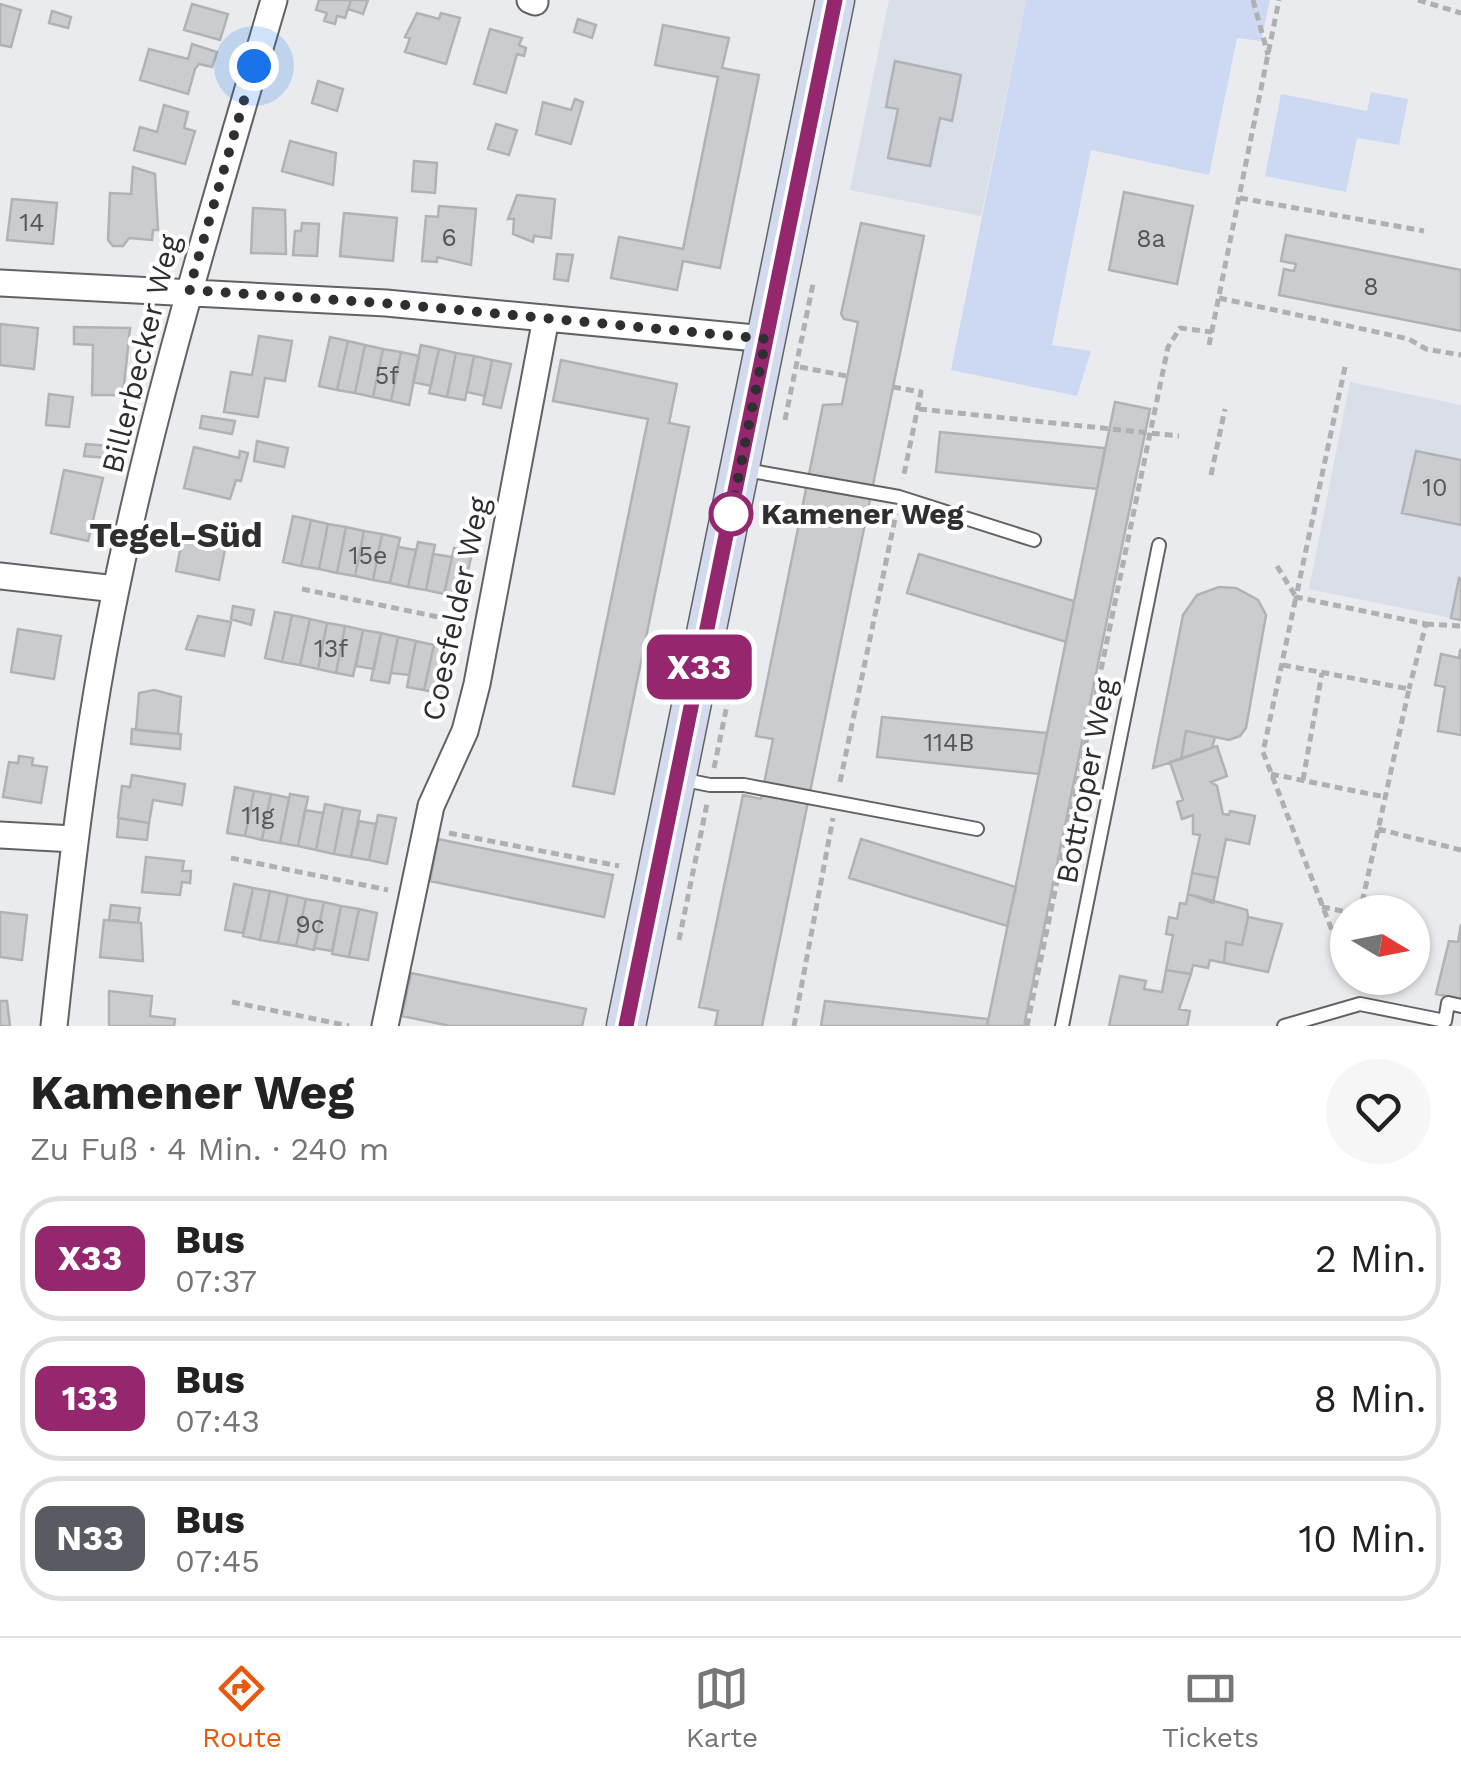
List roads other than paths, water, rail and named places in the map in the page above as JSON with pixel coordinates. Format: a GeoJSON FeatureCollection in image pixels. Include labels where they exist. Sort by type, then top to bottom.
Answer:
{"type":"FeatureCollection","features":[{"type":"Feature","properties":{"kind":"main road"},"geometry":{"type":"LineString","coordinates":[[626,1026],[835,0]]}},
{"type":"Feature","properties":{"kind":"street","name":"Billerbecker Weg"},"geometry":{"type":"LineString","coordinates":[[54,1026],[74,840],[116,589],[189,290],[274,0]]}},
{"type":"Feature","properties":{"kind":"street"},"geometry":{"type":"LineString","coordinates":[[0,283],[189,290],[766,339]]}},
{"type":"Feature","properties":{"kind":"street","name":"Coesfelder Weg"},"geometry":{"type":"LineString","coordinates":[[385,1026],[431,806],[465,731],[477,684],[546,318]]}},
{"type":"Feature","properties":{"kind":"street"},"geometry":{"type":"LineString","coordinates":[[0,576],[116,589]]}},
{"type":"Feature","properties":{"kind":"street"},"geometry":{"type":"LineString","coordinates":[[0,835],[74,840]]}},
{"type":"Feature","properties":{"kind":"lane"},"geometry":{"type":"LineString","coordinates":[[740,469],[899,497],[1034,540]]}},
{"type":"Feature","properties":{"kind":"lane","name":"Bottroper Weg"},"geometry":{"type":"LineString","coordinates":[[1062,1026],[1160,546]]}},
{"type":"Feature","properties":{"kind":"lane"},"geometry":{"type":"LineString","coordinates":[[677,778],[710,785],[744,785],[977,830]]}},
{"type":"Feature","properties":{"kind":"lane"},"geometry":{"type":"LineString","coordinates":[[1284,1026],[1360,1004],[1445,1021],[1448,1003],[1461,1006]]}},
{"type":"Feature","properties":{"kind":"place","name":"Kamener Weg"},"geometry":{"type":"Point","coordinates":[731,514]}},
{"type":"Feature","properties":{"kind":"district","name":"Tegel-Süd"},"geometry":{"type":"Point","coordinates":[176,535]}}]}
